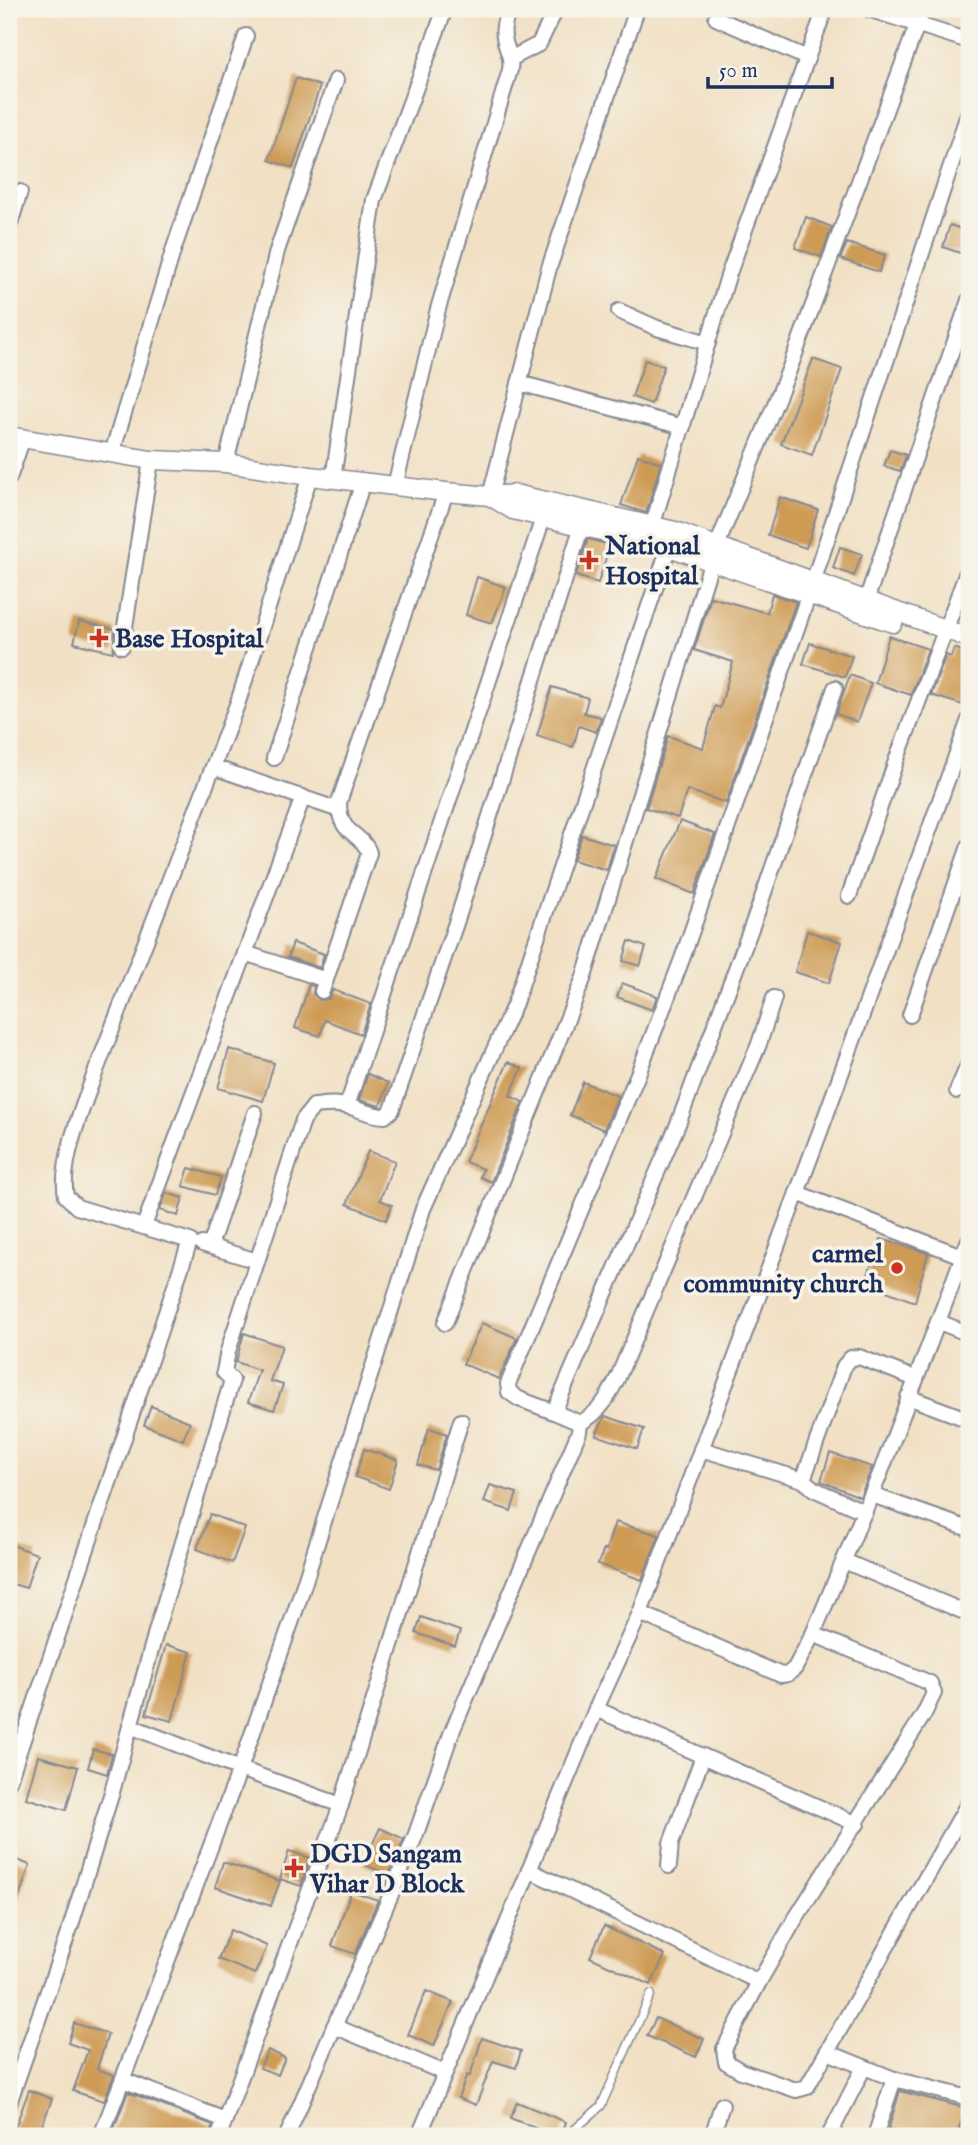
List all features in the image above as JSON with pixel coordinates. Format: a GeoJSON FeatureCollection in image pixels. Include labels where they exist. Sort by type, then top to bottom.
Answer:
{"type":"FeatureCollection","features":[{"type":"Feature","properties":{"kind":"street"},"geometry":{"type":"LineString","coordinates":[[333,478],[374,200],[445,9]]}},
{"type":"Feature","properties":{"kind":"street"},"geometry":{"type":"LineString","coordinates":[[395,486],[438,309],[512,58],[503,38],[509,9]]}},
{"type":"Feature","properties":{"kind":"street"},"geometry":{"type":"LineString","coordinates":[[512,58],[539,44],[556,9]]}},
{"type":"Feature","properties":{"kind":"street"},"geometry":{"type":"LineString","coordinates":[[490,496],[549,268],[637,9]]}},
{"type":"Feature","properties":{"kind":"street"},"geometry":{"type":"LineString","coordinates":[[652,527],[728,276],[825,9]]}},
{"type":"Feature","properties":{"kind":"street"},"geometry":{"type":"LineString","coordinates":[[868,9],[969,41]]}},
{"type":"Feature","properties":{"kind":"street"},"geometry":{"type":"LineString","coordinates":[[445,1323],[584,977],[714,555],[789,370],[923,9]]}},
{"type":"Feature","properties":{"kind":"street"},"geometry":{"type":"LineString","coordinates":[[716,18],[807,58]]}},
{"type":"Feature","properties":{"kind":"street"},"geometry":{"type":"LineString","coordinates":[[112,453],[174,248],[246,36]]}},
{"type":"Feature","properties":{"kind":"street"},"geometry":{"type":"LineString","coordinates":[[226,463],[277,251],[336,80]]}},
{"type":"Feature","properties":{"kind":"street"},"geometry":{"type":"LineString","coordinates":[[580,1423],[519,1399],[509,1392],[508,1384],[638,1074],[682,959],[811,589],[969,111]]}},
{"type":"Feature","properties":{"kind":"street"},"geometry":{"type":"LineString","coordinates":[[9,226],[20,192]]}},
{"type":"Feature","properties":{"kind":"street"},"geometry":{"type":"LineString","coordinates":[[866,601],[969,300]]}},
{"type":"Feature","properties":{"kind":"street"},"geometry":{"type":"LineString","coordinates":[[619,311],[657,328],[708,343]]}},
{"type":"Feature","properties":{"kind":"street"},"geometry":{"type":"LineString","coordinates":[[519,383],[683,427]]}},
{"type":"Feature","properties":{"kind":"street"},"geometry":{"type":"LineString","coordinates":[[9,478],[16,437],[151,460],[226,463],[310,476],[490,496],[513,510],[545,511],[674,531],[714,555]]}},
{"type":"Feature","properties":{"kind":"street"},"geometry":{"type":"LineString","coordinates":[[122,646],[151,460]]}},
{"type":"Feature","properties":{"kind":"street"},"geometry":{"type":"LineString","coordinates":[[257,1261],[83,1210],[71,1203],[65,1188],[65,1174],[78,1120],[96,1068],[238,702],[310,476]]}},
{"type":"Feature","properties":{"kind":"street"},"geometry":{"type":"LineString","coordinates":[[274,758],[363,482]]}},
{"type":"Feature","properties":{"kind":"street"},"geometry":{"type":"LineString","coordinates":[[245,953],[324,985],[369,853],[367,847],[345,826],[338,802],[446,492]]}},
{"type":"Feature","properties":{"kind":"street"},"geometry":{"type":"LineString","coordinates":[[347,1106],[545,511]]}},
{"type":"Feature","properties":{"kind":"street"},"geometry":{"type":"LineString","coordinates":[[584,518],[669,547],[714,555],[944,634],[969,638]]}},
{"type":"Feature","properties":{"kind":"street"},"geometry":{"type":"LineString","coordinates":[[9,2102],[71,1925],[112,1793],[232,1380],[224,1372],[228,1350],[303,1120],[313,1106],[347,1106],[377,1116],[385,1116],[392,1110],[459,914],[584,518]]}},
{"type":"Feature","properties":{"kind":"street"},"geometry":{"type":"LineString","coordinates":[[102,2136],[240,1769],[299,1600],[423,1209],[515,1003],[669,547]]}},
{"type":"Feature","properties":{"kind":"street"},"geometry":{"type":"LineString","coordinates":[[849,896],[969,567]]}},
{"type":"Feature","properties":{"kind":"street"},"geometry":{"type":"LineString","coordinates":[[811,589],[866,601],[944,634],[969,649]]}},
{"type":"Feature","properties":{"kind":"street"},"geometry":{"type":"LineString","coordinates":[[554,1412],[678,1124],[835,688]]}},
{"type":"Feature","properties":{"kind":"street"},"geometry":{"type":"LineString","coordinates":[[419,2136],[596,1709],[640,1613],[797,1193],[969,720]]}},
{"type":"Feature","properties":{"kind":"street"},"geometry":{"type":"LineString","coordinates":[[213,767],[339,810]]}},
{"type":"Feature","properties":{"kind":"street"},"geometry":{"type":"LineString","coordinates":[[144,1226],[303,797]]}},
{"type":"Feature","properties":{"kind":"street"},"geometry":{"type":"LineString","coordinates":[[910,1016],[969,846]]}},
{"type":"Feature","properties":{"kind":"street"},"geometry":{"type":"LineString","coordinates":[[580,1423],[595,1415],[607,1400],[618,1377],[754,1056],[774,998]]}},
{"type":"Feature","properties":{"kind":"street"},"geometry":{"type":"LineString","coordinates":[[957,1091],[969,1062]]}},
{"type":"Feature","properties":{"kind":"street"},"geometry":{"type":"LineString","coordinates":[[210,1246],[255,1113]]}},
{"type":"Feature","properties":{"kind":"street"},"geometry":{"type":"LineString","coordinates":[[640,1613],[785,1675],[796,1668],[872,1495],[967,1247],[797,1193]]}},
{"type":"Feature","properties":{"kind":"street"},"geometry":{"type":"LineString","coordinates":[[9,1781],[190,1241]]}},
{"type":"Feature","properties":{"kind":"street"},"geometry":{"type":"LineString","coordinates":[[939,1322],[969,1334]]}},
{"type":"Feature","properties":{"kind":"street"},"geometry":{"type":"LineString","coordinates":[[803,1480],[844,1366],[851,1358],[859,1357],[916,1379]]}},
{"type":"Feature","properties":{"kind":"street"},"geometry":{"type":"LineString","coordinates":[[908,1397],[969,1420]]}},
{"type":"Feature","properties":{"kind":"street"},"geometry":{"type":"LineString","coordinates":[[219,2136],[341,1805],[461,1421]]}},
{"type":"Feature","properties":{"kind":"street"},"geometry":{"type":"LineString","coordinates":[[287,2136],[402,1869],[451,1734],[579,1432],[580,1423]]}},
{"type":"Feature","properties":{"kind":"street"},"geometry":{"type":"LineString","coordinates":[[701,1449],[803,1480],[814,1489],[865,1512]]}},
{"type":"Feature","properties":{"kind":"street"},"geometry":{"type":"LineString","coordinates":[[872,1495],[969,1529]]}},
{"type":"Feature","properties":{"kind":"street"},"geometry":{"type":"LineString","coordinates":[[844,1561],[969,1614]]}},
{"type":"Feature","properties":{"kind":"street"},"geometry":{"type":"LineString","coordinates":[[813,1633],[930,1683],[934,1689],[924,1714],[794,1921],[759,1982],[724,2049],[726,2062],[741,2071],[800,2091],[807,2087],[969,1802]]}},
{"type":"Feature","properties":{"kind":"street"},"geometry":{"type":"LineString","coordinates":[[596,1709],[857,1824]]}},
{"type":"Feature","properties":{"kind":"street"},"geometry":{"type":"LineString","coordinates":[[130,1726],[341,1805]]}},
{"type":"Feature","properties":{"kind":"street"},"geometry":{"type":"LineString","coordinates":[[669,1866],[671,1843],[703,1756]]}},
{"type":"Feature","properties":{"kind":"street"},"geometry":{"type":"LineString","coordinates":[[529,1870],[759,1982]]}},
{"type":"Feature","properties":{"kind":"street"},"geometry":{"type":"LineString","coordinates":[[334,2026],[445,2073]]}},
{"type":"Feature","properties":{"kind":"street"},"geometry":{"type":"LineString","coordinates":[[827,2052],[894,2079],[969,2098]]}},
{"type":"Feature","properties":{"kind":"street"},"geometry":{"type":"LineString","coordinates":[[829,2136],[864,2067]]}},
{"type":"Feature","properties":{"kind":"street"},"geometry":{"type":"LineString","coordinates":[[876,2136],[894,2079]]}},
{"type":"Feature","properties":{"kind":"street"},"geometry":{"type":"LineString","coordinates":[[123,2080],[225,2120]]}},
{"type":"Feature","properties":{"kind":"street"},"geometry":{"type":"LineString","coordinates":[[712,2136],[722,2105]]}},
{"type":"Feature","properties":{"kind":"street"},"geometry":{"type":"LineString","coordinates":[[966,2136],[969,2126]]}},
{"type":"Feature","properties":{"kind":"lane"},"geometry":{"type":"LineString","coordinates":[[570,2136],[601,2106],[651,1994]]}},
{"type":"Feature","properties":{"kind":"building"},"geometry":{"type":"Polygon","coordinates":[[[296,78],[320,86],[293,168],[269,160],[296,78]]]}},
{"type":"Feature","properties":{"kind":"building"},"geometry":{"type":"Polygon","coordinates":[[[806,217],[832,227],[821,257],[795,248],[806,217]]]}},
{"type":"Feature","properties":{"kind":"building"},"geometry":{"type":"Polygon","coordinates":[[[950,225],[969,232],[969,256],[943,247],[950,225]]]}},
{"type":"Feature","properties":{"kind":"building"},"geometry":{"type":"Polygon","coordinates":[[[847,243],[885,255],[879,272],[840,259],[847,243]]]}},
{"type":"Feature","properties":{"kind":"building"},"geometry":{"type":"Polygon","coordinates":[[[813,359],[842,369],[812,455],[781,444],[813,359]]]}},
{"type":"Feature","properties":{"kind":"building"},"geometry":{"type":"Polygon","coordinates":[[[645,360],[664,366],[651,404],[632,397],[645,360]]]}},
{"type":"Feature","properties":{"kind":"building"},"geometry":{"type":"Polygon","coordinates":[[[890,450],[906,455],[900,471],[884,466],[890,450]]]}},
{"type":"Feature","properties":{"kind":"building"},"geometry":{"type":"Polygon","coordinates":[[[638,455],[661,463],[646,513],[621,505],[638,455]]]}},
{"type":"Feature","properties":{"kind":"building"},"geometry":{"type":"Polygon","coordinates":[[[780,497],[818,510],[806,548],[768,535],[780,497]]]}},
{"type":"Feature","properties":{"kind":"building"},"geometry":{"type":"Polygon","coordinates":[[[588,539],[610,545],[598,583],[576,576],[588,539]]]}},
{"type":"Feature","properties":{"kind":"building"},"geometry":{"type":"Polygon","coordinates":[[[840,547],[862,554],[854,576],[833,568],[840,547]]]}},
{"type":"Feature","properties":{"kind":"building"},"geometry":{"type":"Polygon","coordinates":[[[477,577],[506,587],[492,623],[466,615],[477,577]]]}},
{"type":"Feature","properties":{"kind":"building"},"geometry":{"type":"Polygon","coordinates":[[[772,594],[796,602],[726,803],[687,790],[678,818],[646,808],[668,736],[703,748],[715,706],[720,708],[733,662],[694,650],[711,597],[767,613],[772,594]]]}},
{"type":"Feature","properties":{"kind":"building"},"geometry":{"type":"Polygon","coordinates":[[[79,621],[115,629],[113,652],[74,643],[79,621]]]}},
{"type":"Feature","properties":{"kind":"building"},"geometry":{"type":"Polygon","coordinates":[[[889,636],[928,649],[911,695],[875,683],[889,636]]]}},
{"type":"Feature","properties":{"kind":"building"},"geometry":{"type":"Polygon","coordinates":[[[810,643],[852,656],[845,677],[803,664],[810,643]]]}},
{"type":"Feature","properties":{"kind":"building"},"geometry":{"type":"Polygon","coordinates":[[[954,648],[969,653],[969,707],[931,695],[946,655],[951,657],[954,648]]]}},
{"type":"Feature","properties":{"kind":"building"},"geometry":{"type":"Polygon","coordinates":[[[850,675],[871,683],[857,722],[836,714],[850,675]]]}},
{"type":"Feature","properties":{"kind":"building"},"geometry":{"type":"Polygon","coordinates":[[[552,687],[588,698],[584,713],[601,717],[596,732],[579,726],[573,747],[537,736],[552,687]]]}},
{"type":"Feature","properties":{"kind":"building"},"geometry":{"type":"Polygon","coordinates":[[[680,821],[715,834],[694,894],[656,879],[680,821]]]}},
{"type":"Feature","properties":{"kind":"building"},"geometry":{"type":"Polygon","coordinates":[[[582,835],[614,845],[607,870],[573,860],[582,835]]]}},
{"type":"Feature","properties":{"kind":"building"},"geometry":{"type":"Polygon","coordinates":[[[807,931],[842,942],[829,983],[795,972],[807,931]]]}},
{"type":"Feature","properties":{"kind":"building"},"geometry":{"type":"Polygon","coordinates":[[[629,941],[646,947],[640,966],[623,961],[629,941]]]}},
{"type":"Feature","properties":{"kind":"building"},"geometry":{"type":"Polygon","coordinates":[[[293,943],[324,954],[320,968],[288,957],[293,943]]]}},
{"type":"Feature","properties":{"kind":"building"},"geometry":{"type":"Polygon","coordinates":[[[622,983],[657,996],[652,1010],[617,997],[622,983]]]}},
{"type":"Feature","properties":{"kind":"building"},"geometry":{"type":"Polygon","coordinates":[[[309,985],[314,986],[313,994],[320,1000],[328,999],[333,990],[371,1004],[361,1034],[325,1020],[320,1036],[295,1028],[309,985]]]}},
{"type":"Feature","properties":{"kind":"building"},"geometry":{"type":"Polygon","coordinates":[[[229,1049],[274,1063],[263,1101],[218,1088],[229,1049]]]}},
{"type":"Feature","properties":{"kind":"building"},"geometry":{"type":"Polygon","coordinates":[[[508,1062],[522,1068],[510,1096],[523,1102],[491,1182],[480,1177],[483,1169],[465,1162],[508,1062]]]}},
{"type":"Feature","properties":{"kind":"building"},"geometry":{"type":"Polygon","coordinates":[[[368,1074],[388,1083],[380,1106],[359,1100],[368,1074]]]}},
{"type":"Feature","properties":{"kind":"building"},"geometry":{"type":"Polygon","coordinates":[[[583,1082],[618,1096],[604,1130],[570,1115],[583,1082]]]}},
{"type":"Feature","properties":{"kind":"building"},"geometry":{"type":"Polygon","coordinates":[[[368,1151],[395,1161],[380,1200],[392,1205],[386,1220],[347,1204],[368,1151]]]}},
{"type":"Feature","properties":{"kind":"building"},"geometry":{"type":"Polygon","coordinates":[[[189,1168],[221,1177],[215,1195],[183,1186],[189,1168]]]}},
{"type":"Feature","properties":{"kind":"building"},"geometry":{"type":"Polygon","coordinates":[[[166,1193],[183,1198],[178,1216],[160,1210],[166,1193]]]}},
{"type":"Feature","properties":{"kind":"building","name":"carmel community church"},"geometry":{"type":"Polygon","coordinates":[[[881,1239],[928,1253],[915,1302],[865,1283],[881,1239]]]}},
{"type":"Feature","properties":{"kind":"building"},"geometry":{"type":"Polygon","coordinates":[[[482,1323],[517,1338],[499,1379],[463,1364],[482,1323]]]}},
{"type":"Feature","properties":{"kind":"building"},"geometry":{"type":"Polygon","coordinates":[[[244,1333],[282,1346],[270,1381],[283,1385],[274,1410],[248,1402],[259,1370],[236,1362],[244,1333]]]}},
{"type":"Feature","properties":{"kind":"building"},"geometry":{"type":"Polygon","coordinates":[[[151,1406],[190,1422],[183,1440],[144,1425],[151,1406]]]}},
{"type":"Feature","properties":{"kind":"building"},"geometry":{"type":"Polygon","coordinates":[[[605,1416],[644,1429],[637,1449],[596,1435],[605,1416]]]}},
{"type":"Feature","properties":{"kind":"building"},"geometry":{"type":"Polygon","coordinates":[[[429,1428],[447,1434],[436,1470],[418,1465],[429,1428]]]}},
{"type":"Feature","properties":{"kind":"building"},"geometry":{"type":"Polygon","coordinates":[[[364,1449],[398,1460],[389,1489],[355,1477],[364,1449]]]}},
{"type":"Feature","properties":{"kind":"building"},"geometry":{"type":"Polygon","coordinates":[[[830,1453],[872,1467],[860,1497],[821,1481],[830,1453]]]}},
{"type":"Feature","properties":{"kind":"building"},"geometry":{"type":"Polygon","coordinates":[[[490,1485],[517,1493],[511,1511],[484,1502],[490,1485]]]}},
{"type":"Feature","properties":{"kind":"building"},"geometry":{"type":"Polygon","coordinates":[[[210,1514],[245,1528],[232,1563],[197,1549],[210,1514]]]}},
{"type":"Feature","properties":{"kind":"building"},"geometry":{"type":"Polygon","coordinates":[[[615,1522],[659,1535],[642,1580],[598,1564],[604,1549],[606,1550],[615,1522]]]}},
{"type":"Feature","properties":{"kind":"building"},"geometry":{"type":"Polygon","coordinates":[[[9,1544],[37,1554],[26,1588],[9,1583],[9,1544]]]}},
{"type":"Feature","properties":{"kind":"building"},"geometry":{"type":"Polygon","coordinates":[[[421,1617],[460,1631],[455,1646],[416,1633],[421,1617]]]}},
{"type":"Feature","properties":{"kind":"building"},"geometry":{"type":"Polygon","coordinates":[[[166,1645],[191,1652],[172,1721],[146,1714],[166,1645]]]}},
{"type":"Feature","properties":{"kind":"building"},"geometry":{"type":"Polygon","coordinates":[[[93,1749],[112,1754],[107,1774],[88,1768],[93,1749]]]}},
{"type":"Feature","properties":{"kind":"building"},"geometry":{"type":"Polygon","coordinates":[[[38,1756],[78,1767],[66,1810],[26,1798],[38,1756]]]}},
{"type":"Feature","properties":{"kind":"building"},"geometry":{"type":"Polygon","coordinates":[[[380,1828],[404,1839],[389,1875],[363,1864],[380,1828]]]}},
{"type":"Feature","properties":{"kind":"building"},"geometry":{"type":"Polygon","coordinates":[[[289,1851],[310,1858],[301,1886],[280,1879],[289,1851]]]}},
{"type":"Feature","properties":{"kind":"building"},"geometry":{"type":"Polygon","coordinates":[[[9,1857],[30,1865],[11,1920],[9,1920],[9,1857]]]}},
{"type":"Feature","properties":{"kind":"building"},"geometry":{"type":"Polygon","coordinates":[[[223,1862],[280,1881],[271,1906],[215,1887],[223,1862]]]}},
{"type":"Feature","properties":{"kind":"building"},"geometry":{"type":"Polygon","coordinates":[[[351,1891],[378,1900],[355,1954],[332,1946],[351,1891]]]}},
{"type":"Feature","properties":{"kind":"building"},"geometry":{"type":"Polygon","coordinates":[[[604,1926],[665,1955],[651,1985],[590,1957],[604,1926]]]}},
{"type":"Feature","properties":{"kind":"building"},"geometry":{"type":"Polygon","coordinates":[[[230,1930],[267,1946],[255,1974],[218,1959],[230,1930]]]}},
{"type":"Feature","properties":{"kind":"building"},"geometry":{"type":"Polygon","coordinates":[[[426,1991],[453,2002],[434,2046],[408,2035],[426,1991]]]}},
{"type":"Feature","properties":{"kind":"building"},"geometry":{"type":"Polygon","coordinates":[[[656,2018],[704,2039],[696,2057],[647,2036],[656,2018]]]}},
{"type":"Feature","properties":{"kind":"building"},"geometry":{"type":"Polygon","coordinates":[[[74,2023],[108,2034],[97,2069],[114,2075],[104,2101],[73,2091],[88,2050],[68,2043],[74,2023]]]}},
{"type":"Feature","properties":{"kind":"building"},"geometry":{"type":"Polygon","coordinates":[[[482,2038],[521,2051],[516,2068],[493,2061],[476,2105],[458,2098],[467,2075],[470,2076],[482,2038]]]}},
{"type":"Feature","properties":{"kind":"building"},"geometry":{"type":"Polygon","coordinates":[[[268,2050],[285,2058],[278,2075],[260,2068],[268,2050]]]}},
{"type":"Feature","properties":{"kind":"building"},"geometry":{"type":"Polygon","coordinates":[[[29,2090],[52,2099],[38,2136],[12,2136],[29,2090]]]}},
{"type":"Feature","properties":{"kind":"building"},"geometry":{"type":"Polygon","coordinates":[[[900,2091],[965,2108],[957,2136],[912,2136],[888,2130],[900,2091]]]}},
{"type":"Feature","properties":{"kind":"building"},"geometry":{"type":"Polygon","coordinates":[[[128,2092],[213,2125],[209,2136],[111,2136],[128,2092]]]}},
{"type":"Feature","properties":{"kind":"building"},"geometry":{"type":"Polygon","coordinates":[[[517,2102],[566,2122],[561,2136],[510,2118],[517,2102]]]}},
{"type":"Feature","properties":{"kind":"place","name":"National Hospital"},"geometry":{"type":"Point","coordinates":[589,560]}},
{"type":"Feature","properties":{"kind":"place","name":"Base Hospital"},"geometry":{"type":"Point","coordinates":[99,638]}},
{"type":"Feature","properties":{"kind":"place","name":"carmel community church"},"geometry":{"type":"Point","coordinates":[897,1268]}},
{"type":"Feature","properties":{"kind":"place","name":"DGD Sangam Vihar D Block"},"geometry":{"type":"Point","coordinates":[294,1868]}}]}
